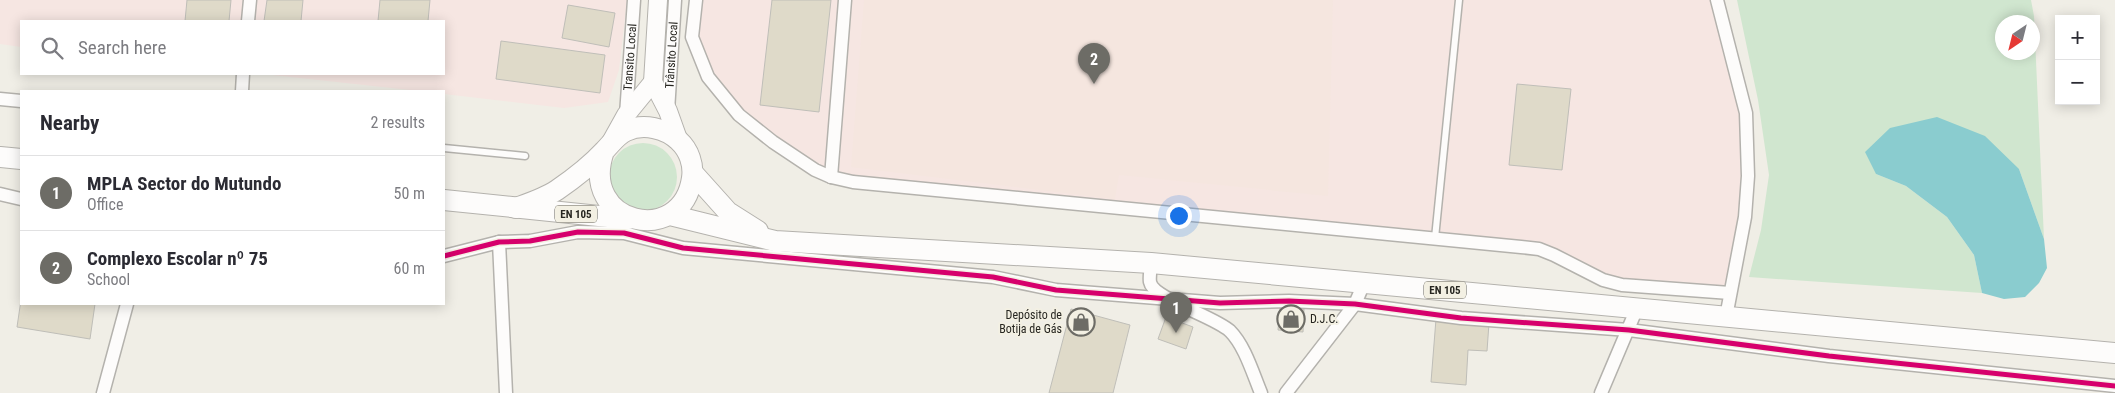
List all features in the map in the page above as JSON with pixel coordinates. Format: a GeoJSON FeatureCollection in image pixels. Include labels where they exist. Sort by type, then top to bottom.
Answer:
{"type":"FeatureCollection","features":[{"type":"Feature","properties":{"kind":"main road"},"geometry":{"type":"LineString","coordinates":[[653,82],[626,115],[608,147],[599,172],[603,194],[611,206],[623,215],[637,220],[654,221],[670,215],[683,204],[691,189],[693,172],[690,159],[678,140],[668,111],[653,82],[658,0]]}},
{"type":"Feature","properties":{"kind":"main road"},"geometry":{"type":"LineString","coordinates":[[516,208],[557,190],[626,131],[644,127],[662,130],[678,140]]}},
{"type":"Feature","properties":{"kind":"main road"},"geometry":{"type":"LineString","coordinates":[[0,157],[20,158]]}},
{"type":"Feature","properties":{"kind":"main road"},"geometry":{"type":"LineString","coordinates":[[693,172],[728,212],[775,241]]}},
{"type":"Feature","properties":{"kind":"main road","name":"EN 105"},"geometry":{"type":"LineString","coordinates":[[445,200],[637,220]]}},
{"type":"Feature","properties":{"kind":"main road","name":"EN 105"},"geometry":{"type":"LineString","coordinates":[[670,215],[775,241],[1151,263],[2115,353]]}},
{"type":"Feature","properties":{"kind":"street"},"geometry":{"type":"LineString","coordinates":[[248,20],[250,0]]}},
{"type":"Feature","properties":{"kind":"street","name":"Transito Local"},"geometry":{"type":"LineString","coordinates":[[626,115],[634,0]]}},
{"type":"Feature","properties":{"kind":"street","name":"Trânsito Local"},"geometry":{"type":"LineString","coordinates":[[668,111],[675,0]]}},
{"type":"Feature","properties":{"kind":"street"},"geometry":{"type":"LineString","coordinates":[[696,0],[692,37],[708,77],[739,115],[773,142],[815,170],[831,177],[863,182],[1435,238],[1539,250],[1603,280],[1622,285],[1730,293]]}},
{"type":"Feature","properties":{"kind":"street"},"geometry":{"type":"LineString","coordinates":[[831,177],[845,0]]}},
{"type":"Feature","properties":{"kind":"street"},"geometry":{"type":"LineString","coordinates":[[1717,0],[1746,113],[1748,176],[1745,217],[1726,317]]}},
{"type":"Feature","properties":{"kind":"street"},"geometry":{"type":"LineString","coordinates":[[242,90],[243,75]]}},
{"type":"Feature","properties":{"kind":"street"},"geometry":{"type":"LineString","coordinates":[[0,99],[20,101]]}},
{"type":"Feature","properties":{"kind":"street"},"geometry":{"type":"LineString","coordinates":[[0,194],[20,199]]}},
{"type":"Feature","properties":{"kind":"street"},"geometry":{"type":"LineString","coordinates":[[445,256],[499,242],[530,241],[578,232],[624,233],[683,248],[984,276],[1056,290],[1220,303],[1289,301],[1355,304],[1461,318],[1629,330],[1829,356],[2115,386]]}},
{"type":"Feature","properties":{"kind":"street"},"geometry":{"type":"LineString","coordinates":[[499,242],[506,393]]}},
{"type":"Feature","properties":{"kind":"street"},"geometry":{"type":"LineString","coordinates":[[1151,263],[1150,282],[1157,294],[1220,322],[1232,334],[1247,360],[1261,393]]}},
{"type":"Feature","properties":{"kind":"street"},"geometry":{"type":"LineString","coordinates":[[1286,393],[1355,304],[1364,283]]}},
{"type":"Feature","properties":{"kind":"street"},"geometry":{"type":"LineString","coordinates":[[104,393],[126,305]]}},
{"type":"Feature","properties":{"kind":"street"},"geometry":{"type":"LineString","coordinates":[[1601,393],[1637,308]]}},
{"type":"Feature","properties":{"kind":"lane"},"geometry":{"type":"LineString","coordinates":[[1435,238],[1459,0]]}},
{"type":"Feature","properties":{"kind":"lane"},"geometry":{"type":"LineString","coordinates":[[445,148],[525,156]]}},
{"type":"Feature","properties":{"kind":"shaded area"},"geometry":{"type":"Polygon","coordinates":[[[0,0],[627,0],[619,70],[608,102],[564,108],[445,94],[445,90],[410,90],[272,75],[445,75],[445,20],[20,20],[20,47],[0,44],[0,0]]]}},
{"type":"Feature","properties":{"kind":"shaded area"},"geometry":{"type":"Polygon","coordinates":[[[696,0],[1717,0],[1746,113],[1748,176],[1730,293],[1622,285],[1554,255],[831,177],[773,142],[708,77],[692,37],[696,0]]]}},
{"type":"Feature","properties":{"kind":"shaded area"},"geometry":{"type":"Polygon","coordinates":[[[864,0],[1333,0],[1328,196],[1119,175],[1115,199],[851,167],[864,0]]]}},
{"type":"Feature","properties":{"kind":"green space"},"geometry":{"type":"Polygon","coordinates":[[[1737,0],[2031,0],[2034,15],[1995,15],[1995,60],[2036,60],[2044,239],[2019,169],[1876,174],[1906,186],[1947,217],[1974,255],[1982,293],[1749,277],[1761,230],[1769,175],[1758,100],[1737,0]]]}},
{"type":"Feature","properties":{"kind":"green space"},"geometry":{"type":"Polygon","coordinates":[[[643,143],[656,146],[667,153],[674,164],[677,177],[674,190],[667,201],[656,208],[643,211],[630,208],[619,201],[612,190],[609,177],[612,164],[619,153],[630,146],[643,143]]]}},
{"type":"Feature","properties":{"kind":"water"},"geometry":{"type":"Polygon","coordinates":[[[1937,117],[1985,136],[2019,169],[2044,239],[2047,268],[2039,283],[2025,297],[2004,299],[1982,293],[1974,255],[1947,217],[1906,186],[1876,174],[1865,152],[1890,128],[1937,117]]]}},
{"type":"Feature","properties":{"kind":"building"},"geometry":{"type":"Polygon","coordinates":[[[187,0],[231,0],[229,20],[185,20],[187,0]]]}},
{"type":"Feature","properties":{"kind":"building"},"geometry":{"type":"Polygon","coordinates":[[[267,0],[303,0],[301,20],[264,20],[267,0]]]}},
{"type":"Feature","properties":{"kind":"building"},"geometry":{"type":"Polygon","coordinates":[[[380,0],[430,0],[428,20],[378,20],[380,0]]]}},
{"type":"Feature","properties":{"kind":"building"},"geometry":{"type":"Polygon","coordinates":[[[772,0],[831,0],[819,112],[760,105],[772,0]]]}},
{"type":"Feature","properties":{"kind":"building"},"geometry":{"type":"Polygon","coordinates":[[[568,5],[615,13],[609,47],[562,38],[568,5]]]}},
{"type":"Feature","properties":{"kind":"building"},"geometry":{"type":"Polygon","coordinates":[[[501,41],[605,55],[600,93],[496,79],[501,41]]]}},
{"type":"Feature","properties":{"kind":"building"},"geometry":{"type":"Polygon","coordinates":[[[1517,84],[1571,89],[1562,170],[1509,165],[1517,84]]]}},
{"type":"Feature","properties":{"kind":"building"},"geometry":{"type":"Polygon","coordinates":[[[20,305],[95,305],[90,339],[17,327],[20,305]]]}},
{"type":"Feature","properties":{"kind":"building","name":"D.J.C."},"geometry":{"type":"Polygon","coordinates":[[[1280,306],[1304,309],[1303,332],[1278,330],[1280,306]]]}},
{"type":"Feature","properties":{"kind":"building"},"geometry":{"type":"Polygon","coordinates":[[[1071,309],[1130,325],[1113,393],[1049,393],[1071,309]]]}},
{"type":"Feature","properties":{"kind":"building"},"geometry":{"type":"Polygon","coordinates":[[[1166,317],[1193,327],[1186,349],[1158,339],[1166,317]]]}},
{"type":"Feature","properties":{"kind":"building"},"geometry":{"type":"Polygon","coordinates":[[[1436,319],[1489,323],[1487,351],[1468,350],[1466,385],[1431,382],[1436,319]]]}},
{"type":"Feature","properties":{"kind":"cycle path"},"geometry":{"type":"LineString","coordinates":[[445,256],[499,242],[530,241],[578,232],[624,233],[683,248],[993,277],[1056,290],[1220,303],[1289,301],[1355,304],[1461,318],[1629,330],[1829,356],[2115,386]]}},
{"type":"Feature","properties":{"kind":"place","name":"Complexo Escolar nº 75"},"geometry":{"type":"Point","coordinates":[1094,84]}},
{"type":"Feature","properties":{"kind":"place","name":"D.J.C."},"geometry":{"type":"Point","coordinates":[1291,319]}},
{"type":"Feature","properties":{"kind":"place","name":"Depósito de Botija de Gás"},"geometry":{"type":"Point","coordinates":[1081,322]}},
{"type":"Feature","properties":{"kind":"place","name":"MPLA Sector do Mutundo"},"geometry":{"type":"Point","coordinates":[1176,333]}}]}
